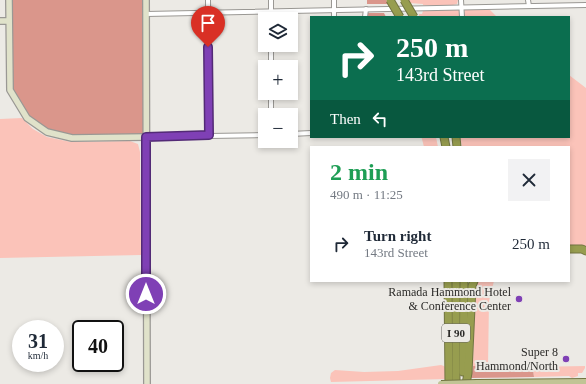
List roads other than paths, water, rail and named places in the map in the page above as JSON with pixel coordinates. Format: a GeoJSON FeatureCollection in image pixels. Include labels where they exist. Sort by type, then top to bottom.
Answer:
{"type":"FeatureCollection","features":[{"type":"Feature","properties":{"kind":"highway"},"geometry":{"type":"LineString","coordinates":[[390,0],[399,16]]}},
{"type":"Feature","properties":{"kind":"highway"},"geometry":{"type":"LineString","coordinates":[[404,0],[413,16]]}},
{"type":"Feature","properties":{"kind":"highway"},"geometry":{"type":"LineString","coordinates":[[570,249],[582,249],[586,251]]}},
{"type":"Feature","properties":{"kind":"highway"},"geometry":{"type":"LineString","coordinates":[[448,282],[449,384]]}},
{"type":"Feature","properties":{"kind":"highway","name":"I 90"},"geometry":{"type":"LineString","coordinates":[[456,282],[456,384]]}},
{"type":"Feature","properties":{"kind":"highway","name":"I 90"},"geometry":{"type":"LineString","coordinates":[[464,282],[464,384]]}},
{"type":"Feature","properties":{"kind":"highway"},"geometry":{"type":"LineString","coordinates":[[464,384],[468,373],[472,286],[474,282]]}},
{"type":"Feature","properties":{"kind":"main road"},"geometry":{"type":"LineString","coordinates":[[440,384],[586,382]]}},
{"type":"Feature","properties":{"kind":"street"},"geometry":{"type":"LineString","coordinates":[[9,0],[10,90],[28,118],[47,132],[72,138],[258,135]]}},
{"type":"Feature","properties":{"kind":"street"},"geometry":{"type":"LineString","coordinates":[[146,0],[147,384]]}},
{"type":"Feature","properties":{"kind":"street"},"geometry":{"type":"LineString","coordinates":[[208,0],[209,135]]}},
{"type":"Feature","properties":{"kind":"street"},"geometry":{"type":"LineString","coordinates":[[271,0],[271,11]]}},
{"type":"Feature","properties":{"kind":"street"},"geometry":{"type":"LineString","coordinates":[[334,0],[334,16]]}},
{"type":"Feature","properties":{"kind":"street"},"geometry":{"type":"LineString","coordinates":[[461,0],[462,16]]}},
{"type":"Feature","properties":{"kind":"street"},"geometry":{"type":"LineString","coordinates":[[528,0],[528,6]]}},
{"type":"Feature","properties":{"kind":"street"},"geometry":{"type":"LineString","coordinates":[[146,14],[586,5]]}},
{"type":"Feature","properties":{"kind":"street"},"geometry":{"type":"LineString","coordinates":[[365,16],[366,10]]}},
{"type":"Feature","properties":{"kind":"street"},"geometry":{"type":"LineString","coordinates":[[0,21],[9,21]]}},
{"type":"Feature","properties":{"kind":"street"},"geometry":{"type":"LineString","coordinates":[[298,134],[310,133]]}},
{"type":"Feature","properties":{"kind":"place","name":"Ramada Hammond Hotel & Conference Center"},"geometry":{"type":"Point","coordinates":[519,299]}},
{"type":"Feature","properties":{"kind":"place","name":"Super 8 Hammond/North"},"geometry":{"type":"Point","coordinates":[566,359]}}]}
